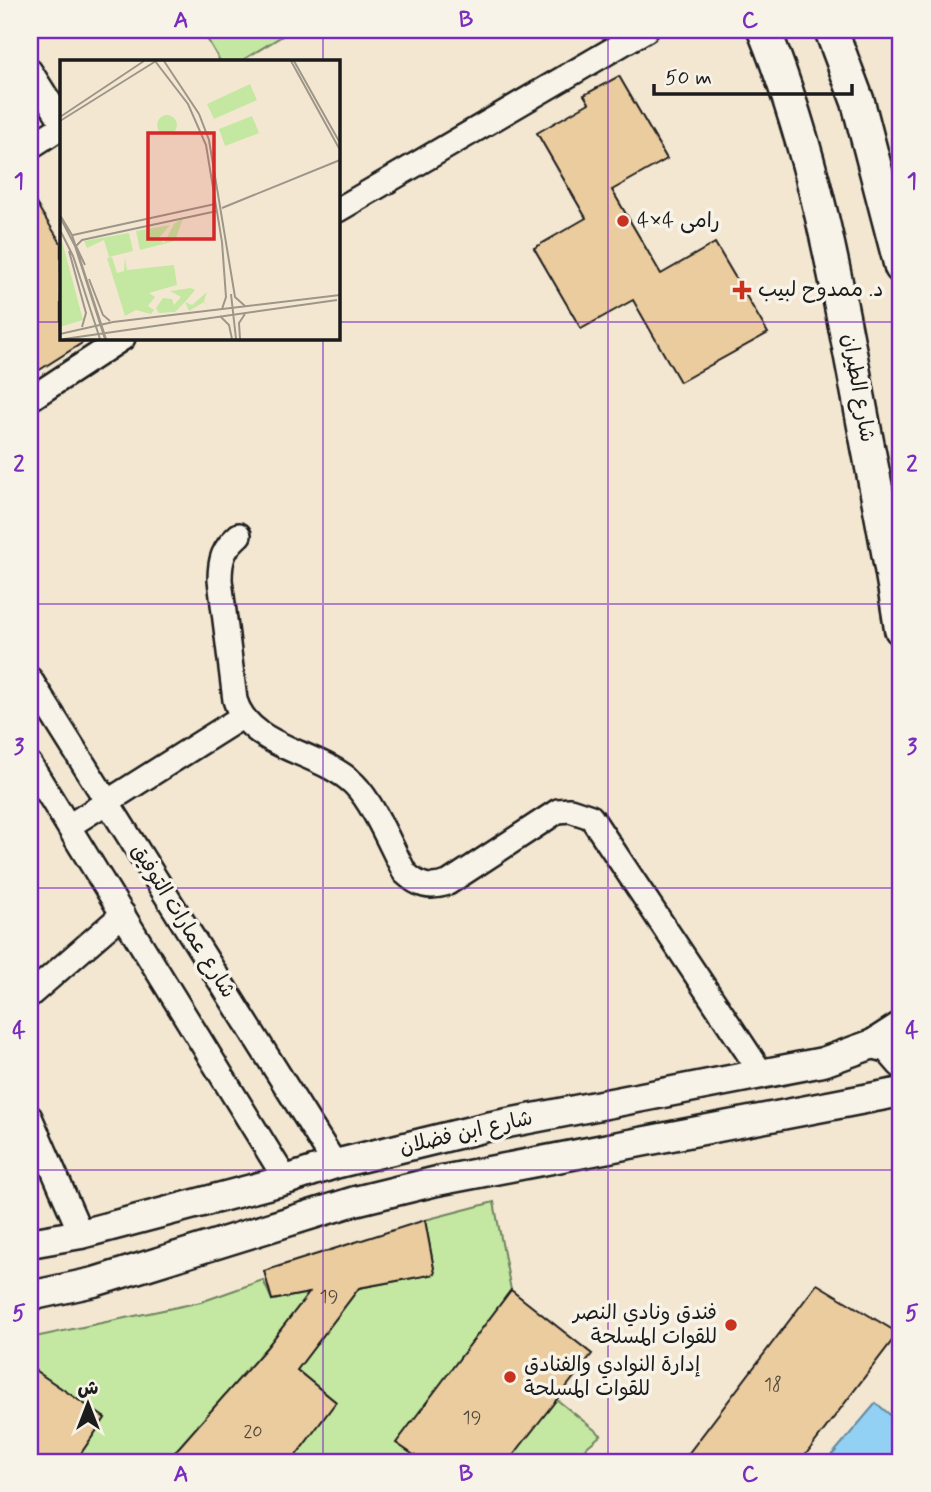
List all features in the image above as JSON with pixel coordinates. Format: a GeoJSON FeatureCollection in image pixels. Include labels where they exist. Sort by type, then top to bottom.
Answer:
{"type":"FeatureCollection","features":[{"type":"Feature","properties":{"kind":"main road","name":"شارع الطيران"},"geometry":{"type":"LineString","coordinates":[[764,30],[813,177],[831,246],[890,551],[901,629]]}},
{"type":"Feature","properties":{"kind":"main road"},"geometry":{"type":"LineString","coordinates":[[831,30],[858,103],[901,267]]}},
{"type":"Feature","properties":{"kind":"street"},"geometry":{"type":"LineString","coordinates":[[340,209],[646,30]]}},
{"type":"Feature","properties":{"kind":"street"},"geometry":{"type":"LineString","coordinates":[[30,71],[60,118]]}},
{"type":"Feature","properties":{"kind":"street"},"geometry":{"type":"LineString","coordinates":[[30,147],[60,128]]}},
{"type":"Feature","properties":{"kind":"street"},"geometry":{"type":"LineString","coordinates":[[30,399],[120,340]]}},
{"type":"Feature","properties":{"kind":"street"},"geometry":{"type":"LineString","coordinates":[[239,536],[227,546],[220,559],[220,580],[235,700],[240,718],[253,729],[341,773],[356,786],[405,873],[416,884],[433,888],[448,883],[558,811],[570,810],[591,817],[762,1074]]}},
{"type":"Feature","properties":{"kind":"street","name":"شارع عمارات التوفيق"},"geometry":{"type":"LineString","coordinates":[[30,679],[335,1164]]}},
{"type":"Feature","properties":{"kind":"street"},"geometry":{"type":"LineString","coordinates":[[69,826],[240,718]]}},
{"type":"Feature","properties":{"kind":"street"},"geometry":{"type":"LineString","coordinates":[[30,764],[286,1180]]}},
{"type":"Feature","properties":{"kind":"street"},"geometry":{"type":"LineString","coordinates":[[30,995],[123,914]]}},
{"type":"Feature","properties":{"kind":"street","name":"شارع ابن فضلان"},"geometry":{"type":"LineString","coordinates":[[30,1243],[81,1234],[286,1180],[335,1164],[487,1127],[823,1062],[873,1044],[901,1026]]}},
{"type":"Feature","properties":{"kind":"street"},"geometry":{"type":"LineString","coordinates":[[873,1044],[888,1048],[901,1063]]}},
{"type":"Feature","properties":{"kind":"street","name":"شارع ابن فضلان"},"geometry":{"type":"LineString","coordinates":[[30,1296],[94,1282],[355,1201],[437,1181],[900,1090]]}},
{"type":"Feature","properties":{"kind":"street"},"geometry":{"type":"LineString","coordinates":[[30,1117],[81,1234]]}},
{"type":"Feature","properties":{"kind":"green space"},"geometry":{"type":"Polygon","coordinates":[[[202,30],[292,30],[243,60],[219,60],[202,30]]]}},
{"type":"Feature","properties":{"kind":"green space"},"geometry":{"type":"Polygon","coordinates":[[[494,1202],[511,1290],[397,1443],[425,1462],[291,1462],[336,1402],[297,1370],[359,1288],[435,1274],[425,1220],[494,1202]]]}},
{"type":"Feature","properties":{"kind":"green space"},"geometry":{"type":"Polygon","coordinates":[[[263,1280],[272,1300],[309,1293],[267,1347],[166,1462],[75,1462],[105,1418],[30,1367],[30,1338],[201,1302],[263,1280]]]}},
{"type":"Feature","properties":{"kind":"green space"},"geometry":{"type":"Polygon","coordinates":[[[556,1399],[601,1435],[569,1462],[508,1462],[556,1399]]]}},
{"type":"Feature","properties":{"kind":"water"},"geometry":{"type":"Polygon","coordinates":[[[876,1403],[901,1424],[901,1454],[894,1462],[826,1462],[876,1403]]]}},
{"type":"Feature","properties":{"kind":"building"},"geometry":{"type":"Polygon","coordinates":[[[619,76],[667,159],[612,190],[661,274],[715,243],[768,333],[680,382],[633,300],[581,329],[534,248],[586,218],[537,133],[589,103],[584,95],[619,76]]]}},
{"type":"Feature","properties":{"kind":"building"},"geometry":{"type":"Polygon","coordinates":[[[30,194],[60,241],[60,340],[87,340],[30,376],[30,194]]]}},
{"type":"Feature","properties":{"kind":"building"},"geometry":{"type":"Polygon","coordinates":[[[425,1220],[435,1274],[359,1288],[297,1370],[336,1402],[291,1462],[166,1462],[267,1347],[309,1293],[272,1300],[264,1271],[425,1220]]]}},
{"type":"Feature","properties":{"kind":"building","name":"فندق ونادي النصر للقوات المسلحة"},"geometry":{"type":"Polygon","coordinates":[[[817,1284],[898,1333],[800,1462],[682,1462],[817,1284]]]}},
{"type":"Feature","properties":{"kind":"building","name":"إدارة النوادي والفنادق للقوات المسلحة"},"geometry":{"type":"Polygon","coordinates":[[[511,1290],[592,1354],[508,1462],[424,1462],[396,1443],[511,1290]]]}},
{"type":"Feature","properties":{"kind":"building"},"geometry":{"type":"Polygon","coordinates":[[[30,1367],[105,1418],[75,1462],[30,1462],[30,1367]]]}},
{"type":"Feature","properties":{"kind":"place","name":"رامى 4×4"},"geometry":{"type":"Point","coordinates":[623,221]}},
{"type":"Feature","properties":{"kind":"place","name":"د. ممدوح لبيب"},"geometry":{"type":"Point","coordinates":[742,290]}},
{"type":"Feature","properties":{"kind":"place","name":"فندق ونادي النصر للقوات المسلحة"},"geometry":{"type":"Point","coordinates":[731,1325]}},
{"type":"Feature","properties":{"kind":"place","name":"إدارة النوادي والفنادق للقوات المسلحة"},"geometry":{"type":"Point","coordinates":[510,1377]}}]}
